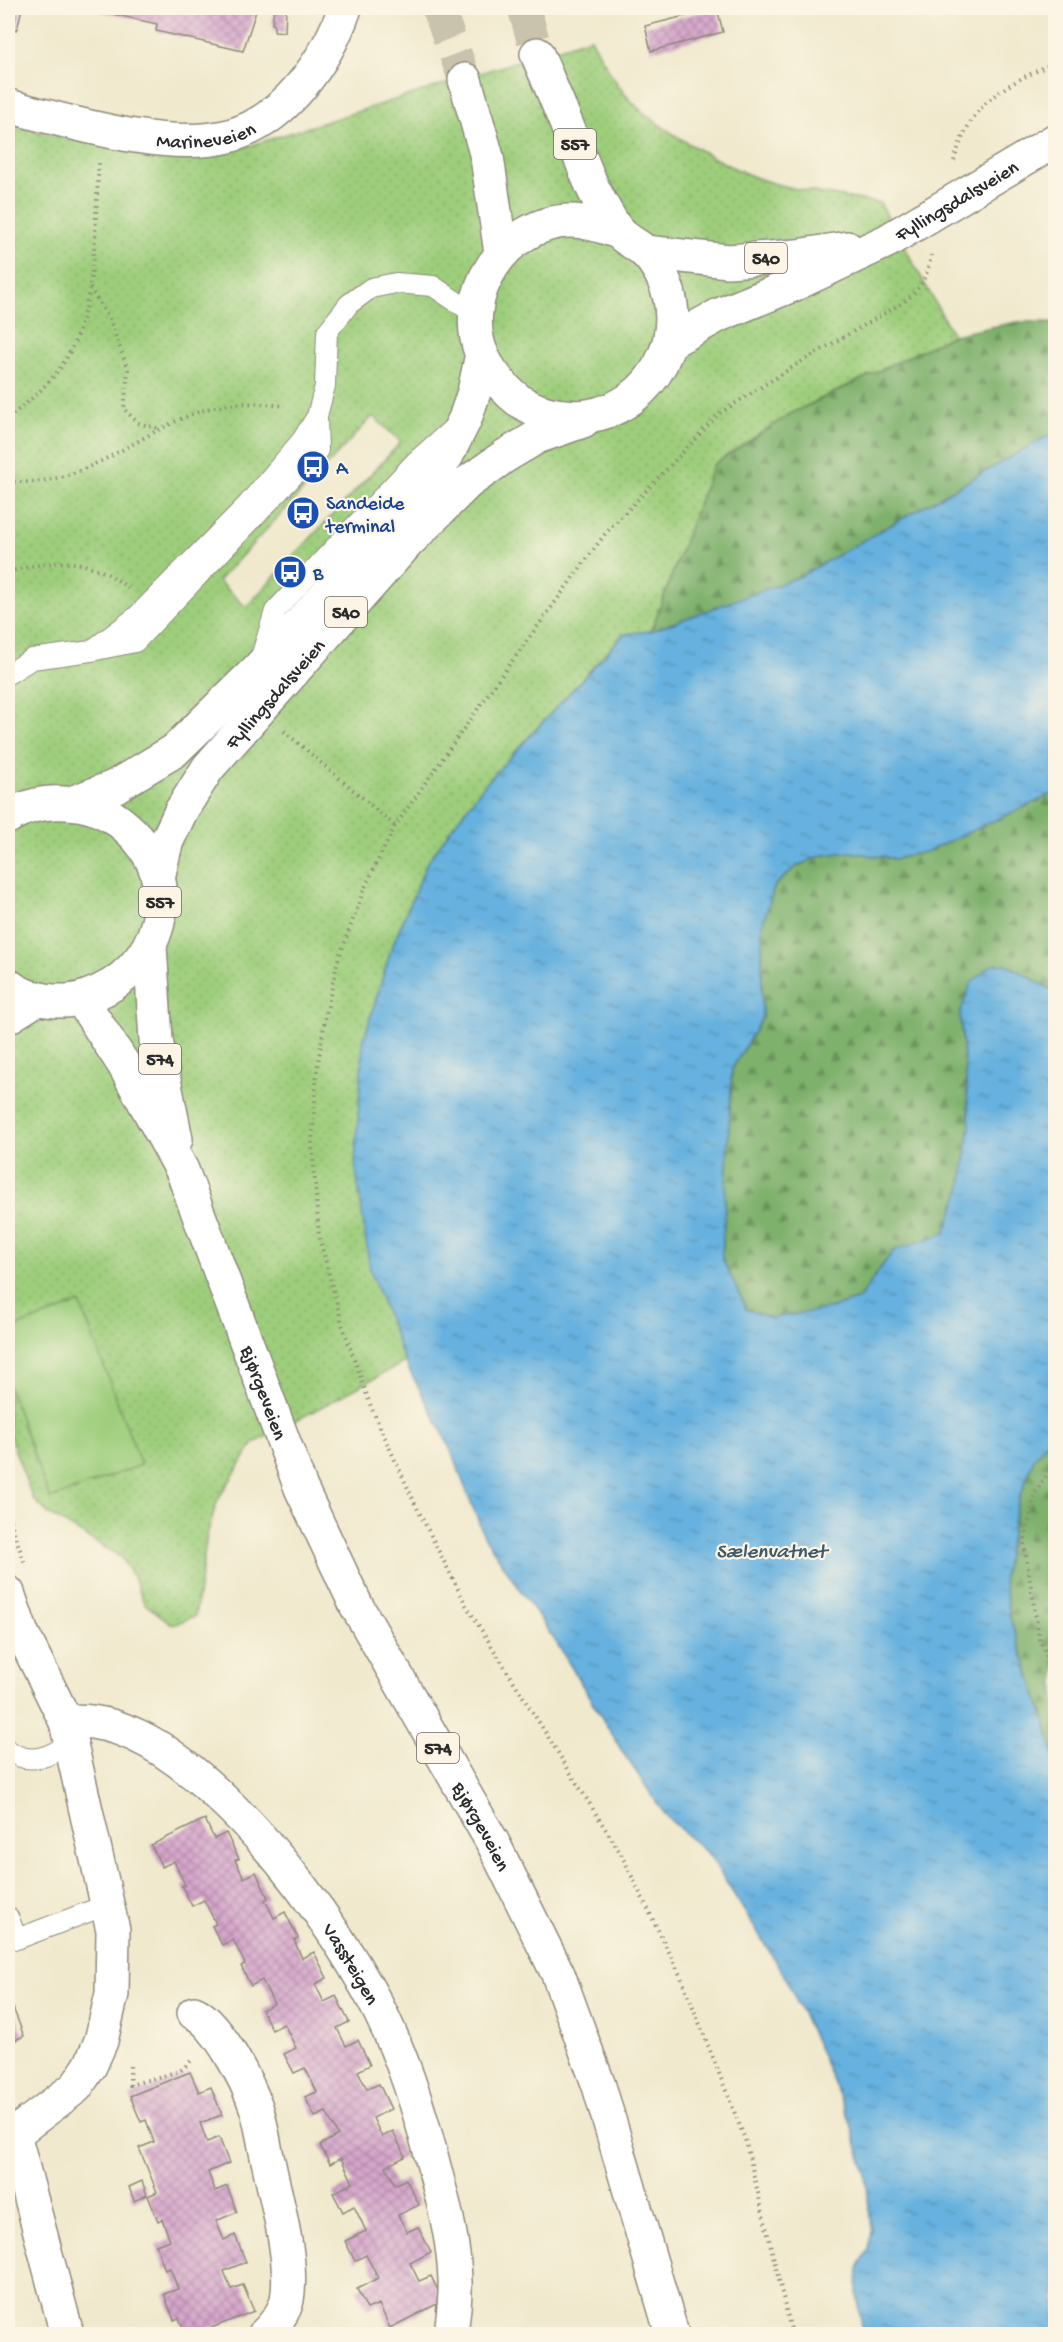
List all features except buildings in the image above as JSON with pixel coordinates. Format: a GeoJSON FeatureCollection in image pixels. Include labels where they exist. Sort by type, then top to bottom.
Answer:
{"type":"FeatureCollection","features":[{"type":"Feature","properties":{"kind":"main road","name":"Marineveien"},"geometry":{"type":"LineString","coordinates":[[8,106],[104,130],[161,139],[229,136],[258,123],[283,104],[306,81],[326,51],[345,8]]}},
{"type":"Feature","properties":{"kind":"main road","name":"557"},"geometry":{"type":"LineString","coordinates":[[537,54],[596,194],[618,232]]}},
{"type":"Feature","properties":{"kind":"main road"},"geometry":{"type":"LineString","coordinates":[[465,80],[487,157],[501,253]]}},
{"type":"Feature","properties":{"kind":"main road","name":"Fyllingsdalsveien"},"geometry":{"type":"LineString","coordinates":[[670,342],[719,315],[795,284],[887,241],[1056,140]]}},
{"type":"Feature","properties":{"kind":"main road","name":"540"},"geometry":{"type":"LineString","coordinates":[[569,221],[594,224],[618,232],[645,252],[660,272],[669,294],[672,318],[670,342],[661,367],[645,387],[626,403],[602,414],[573,418],[544,413],[518,400],[496,380],[482,354],[477,335],[476,315],[479,293],[488,272],[501,253],[521,237],[544,226],[569,221]]}},
{"type":"Feature","properties":{"kind":"main road","name":"Fyllingsdalsveien"},"geometry":{"type":"LineString","coordinates":[[645,252],[728,261],[797,256],[887,241]]}},
{"type":"Feature","properties":{"kind":"main road","name":"Fyllingsdalsveien"},"geometry":{"type":"LineString","coordinates":[[71,803],[114,787],[174,751],[257,670],[422,490],[446,457],[465,419],[474,392],[482,354]]}},
{"type":"Feature","properties":{"kind":"main road","name":"Fyllingsdalsveien"},"geometry":{"type":"LineString","coordinates":[[158,878],[166,843],[176,821],[208,768],[407,543],[467,483],[505,456],[537,437],[602,414]]}},
{"type":"Feature","properties":{"kind":"main road","name":"557"},"geometry":{"type":"LineString","coordinates":[[8,985],[38,999],[60,1001],[81,999],[102,992],[122,981],[138,965],[150,946],[158,924],[161,901],[158,878],[148,854],[134,834],[115,818],[92,807],[71,803],[50,802],[15,809]]}},
{"type":"Feature","properties":{"kind":"main road","name":"Bjørgeveien"},"geometry":{"type":"LineString","coordinates":[[150,946],[156,1040],[182,1170]]}},
{"type":"Feature","properties":{"kind":"main road"},"geometry":{"type":"LineString","coordinates":[[8,1017],[38,999]]}},
{"type":"Feature","properties":{"kind":"main road","name":"Bjørgeveien"},"geometry":{"type":"LineString","coordinates":[[81,999],[124,1065],[182,1170],[301,1488],[356,1605],[493,1843],[558,1974],[599,2086],[672,2334]]}},
{"type":"Feature","properties":{"kind":"main road"},"geometry":{"type":"LineString","coordinates":[[8,1593],[21,1631],[69,1731],[113,1930],[112,1995],[101,2041],[90,2066],[76,2087],[11,2135],[67,2334]]}},
{"type":"Feature","properties":{"kind":"main road","name":"Vassteigen"},"geometry":{"type":"LineString","coordinates":[[69,1731],[81,1720],[133,1734],[171,1755],[198,1775],[249,1823],[291,1875],[369,1991],[398,2054],[424,2126],[452,2238],[456,2282],[451,2334]]}},
{"type":"Feature","properties":{"kind":"main road"},"geometry":{"type":"LineString","coordinates":[[194,2013],[202,2016],[219,2036],[255,2106],[282,2225],[288,2276],[287,2302],[270,2330],[265,2334]]}},
{"type":"Feature","properties":{"kind":"lane"},"geometry":{"type":"LineString","coordinates":[[8,674],[32,659],[92,651],[136,616],[247,505],[302,440],[317,416],[325,386],[327,332],[349,304],[371,288],[396,283],[434,286],[476,315]]}},
{"type":"Feature","properties":{"kind":"lane"},"geometry":{"type":"LineString","coordinates":[[8,1750],[26,1760],[37,1759],[69,1731]]}},
{"type":"Feature","properties":{"kind":"lane"},"geometry":{"type":"LineString","coordinates":[[8,1917],[17,1939],[109,1904]]}},
{"type":"Feature","properties":{"kind":"path"},"geometry":{"type":"LineString","coordinates":[[952,168],[958,146],[974,118],[992,96],[1016,80],[1056,62]]}},
{"type":"Feature","properties":{"kind":"path"},"geometry":{"type":"LineString","coordinates":[[8,418],[45,386],[66,358],[78,331],[90,288],[99,151],[104,130]]}},
{"type":"Feature","properties":{"kind":"path"},"geometry":{"type":"LineString","coordinates":[[792,2334],[746,2139],[681,1977],[621,1854],[466,1605],[416,1506],[371,1407],[340,1316],[319,1236],[312,1143],[317,1069],[338,960],[365,887],[395,826],[553,603],[613,525],[720,413],[799,363],[904,302],[919,290],[930,268],[932,246]]}},
{"type":"Feature","properties":{"kind":"path"},"geometry":{"type":"LineString","coordinates":[[90,288],[110,320],[128,370],[124,409],[138,423],[161,430]]}},
{"type":"Feature","properties":{"kind":"path"},"geometry":{"type":"LineString","coordinates":[[8,481],[46,481],[81,472],[181,419],[212,408],[236,404],[284,406]]}},
{"type":"Feature","properties":{"kind":"path"},"geometry":{"type":"LineString","coordinates":[[8,572],[61,561],[79,563],[112,576],[133,592]]}},
{"type":"Feature","properties":{"kind":"path"},"geometry":{"type":"LineString","coordinates":[[283,730],[395,826]]}},
{"type":"Feature","properties":{"kind":"path"},"geometry":{"type":"LineString","coordinates":[[1056,1461],[1035,1493],[1024,1543],[1039,1637],[1056,1677]]}},
{"type":"Feature","properties":{"kind":"path"},"geometry":{"type":"LineString","coordinates":[[130,2065],[130,2085],[180,2071],[219,2036]]}},
{"type":"Feature","properties":{"kind":"green space"},"geometry":{"type":"Polygon","coordinates":[[[591,38],[614,78],[630,100],[642,112],[699,150],[741,171],[776,184],[880,203],[953,335],[790,414],[713,465],[651,631],[623,634],[482,788],[427,863],[392,947],[363,1042],[370,1270],[405,1362],[254,1443],[218,1499],[207,1535],[195,1616],[173,1625],[144,1603],[134,1577],[121,1557],[50,1515],[33,1499],[8,1431],[8,124],[73,140],[242,148],[591,38]],[[373,416],[218,581],[246,607],[401,442],[373,416]]]}},
{"type":"Feature","properties":{"kind":"green space"},"geometry":{"type":"Polygon","coordinates":[[[1017,322],[1055,322],[1055,432],[799,577],[651,631],[713,465],[790,414],[953,335],[1017,322]]]}},
{"type":"Feature","properties":{"kind":"green space"},"geometry":{"type":"Polygon","coordinates":[[[1055,793],[1055,992],[1006,964],[960,1013],[970,1126],[961,1189],[945,1234],[893,1251],[859,1299],[828,1309],[771,1318],[747,1310],[722,1258],[732,1069],[762,1018],[762,925],[775,885],[797,866],[823,855],[850,852],[895,859],[928,851],[1055,793]]]}},
{"type":"Feature","properties":{"kind":"green space"},"geometry":{"type":"Polygon","coordinates":[[[80,1303],[141,1465],[50,1499],[8,1385],[8,1330],[80,1303]]]}},
{"type":"Feature","properties":{"kind":"green space"},"geometry":{"type":"Polygon","coordinates":[[[1055,1433],[1055,1760],[1046,1723],[1010,1618],[1003,1578],[1016,1509],[1034,1458],[1055,1433]]]}},
{"type":"Feature","properties":{"kind":"water","name":"Sælenvatnet"},"geometry":{"type":"Polygon","coordinates":[[[1055,432],[1055,793],[928,851],[895,859],[850,852],[823,855],[797,866],[775,885],[762,925],[762,1018],[732,1069],[722,1258],[747,1310],[772,1318],[828,1309],[859,1299],[893,1251],[945,1233],[961,1189],[970,1126],[960,1013],[971,983],[992,965],[1006,964],[1055,992],[1055,1433],[1034,1458],[1016,1509],[1003,1578],[1010,1618],[1046,1723],[1055,1760],[1055,2334],[863,2334],[857,2294],[858,2268],[868,2250],[871,2230],[866,2175],[850,2121],[819,2049],[783,1973],[710,1856],[666,1816],[622,1751],[558,1645],[485,1538],[447,1441],[405,1362],[370,1270],[355,1163],[363,1042],[392,947],[427,863],[482,788],[624,634],[651,631],[799,577],[1055,432]]]}},
{"type":"Feature","properties":{"kind":"tunnel"},"geometry":{"type":"LineString","coordinates":[[438,8],[465,80]]}},
{"type":"Feature","properties":{"kind":"tunnel"},"geometry":{"type":"LineString","coordinates":[[524,8],[537,54]]}},
{"type":"Feature","properties":{"kind":"place","name":"A"},"geometry":{"type":"Point","coordinates":[313,467]}},
{"type":"Feature","properties":{"kind":"place","name":"Sandeide terminal"},"geometry":{"type":"Point","coordinates":[303,513]}},
{"type":"Feature","properties":{"kind":"place","name":"B"},"geometry":{"type":"Point","coordinates":[290,572]}}]}
